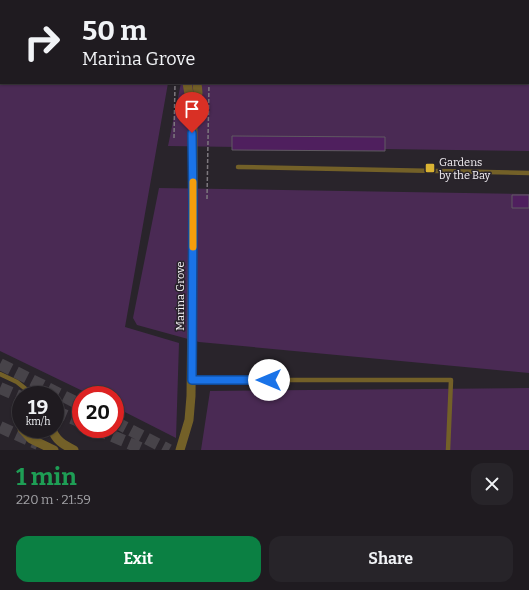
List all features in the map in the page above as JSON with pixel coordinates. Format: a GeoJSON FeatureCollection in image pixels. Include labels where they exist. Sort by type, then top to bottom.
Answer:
{"type":"FeatureCollection","features":[{"type":"Feature","properties":{"kind":"street","name":"Marina Grove"},"geometry":{"type":"LineString","coordinates":[[180,450],[189,420],[192,380],[193,116],[187,84]]}},
{"type":"Feature","properties":{"kind":"street","name":"Marina Grove"},"geometry":{"type":"LineString","coordinates":[[193,116],[198,93],[197,84]]}},
{"type":"Feature","properties":{"kind":"street"},"geometry":{"type":"LineString","coordinates":[[30,438],[54,450]]}},
{"type":"Feature","properties":{"kind":"street"},"geometry":{"type":"LineString","coordinates":[[57,438],[62,444],[74,450]]}},
{"type":"Feature","properties":{"kind":"lane"},"geometry":{"type":"LineString","coordinates":[[238,167],[529,173]]}},
{"type":"Feature","properties":{"kind":"lane"},"geometry":{"type":"LineString","coordinates":[[0,374],[17,382],[21,386]]}},
{"type":"Feature","properties":{"kind":"lane"},"geometry":{"type":"LineString","coordinates":[[192,380],[451,380],[448,450]]}},
{"type":"Feature","properties":{"kind":"path"},"geometry":{"type":"LineString","coordinates":[[174,138],[175,84]]}},
{"type":"Feature","properties":{"kind":"path"},"geometry":{"type":"LineString","coordinates":[[207,199],[209,84]]}},
{"type":"Feature","properties":{"kind":"shaded area"},"geometry":{"type":"Polygon","coordinates":[[[0,84],[168,84],[125,327],[179,343],[176,438],[124,412],[124,386],[72,386],[0,351],[0,84]]]}},
{"type":"Feature","properties":{"kind":"shaded area"},"geometry":{"type":"Polygon","coordinates":[[[181,84],[529,84],[529,151],[168,146],[181,84]]]}},
{"type":"Feature","properties":{"kind":"shaded area"},"geometry":{"type":"Polygon","coordinates":[[[159,188],[529,194],[529,373],[199,342],[137,325],[133,318],[159,188]]]}},
{"type":"Feature","properties":{"kind":"shaded area"},"geometry":{"type":"Polygon","coordinates":[[[529,388],[529,450],[201,450],[210,391],[529,388]]]}},
{"type":"Feature","properties":{"kind":"building"},"geometry":{"type":"Polygon","coordinates":[[[232,136],[385,137],[385,151],[232,150],[232,136]]]}},
{"type":"Feature","properties":{"kind":"building"},"geometry":{"type":"Polygon","coordinates":[[[512,195],[529,195],[529,208],[512,208],[512,195]]]}},
{"type":"Feature","properties":{"kind":"tunnel"},"geometry":{"type":"LineString","coordinates":[[0,364],[72,400]]}},
{"type":"Feature","properties":{"kind":"tunnel"},"geometry":{"type":"LineString","coordinates":[[0,388],[12,393]]}},
{"type":"Feature","properties":{"kind":"tunnel"},"geometry":{"type":"LineString","coordinates":[[64,415],[72,418]]}},
{"type":"Feature","properties":{"kind":"tunnel"},"geometry":{"type":"LineString","coordinates":[[0,427],[38,444]]}},
{"type":"Feature","properties":{"kind":"tunnel"},"geometry":{"type":"LineString","coordinates":[[124,427],[169,450]]}},
{"type":"Feature","properties":{"kind":"tunnel"},"geometry":{"type":"LineString","coordinates":[[117,438],[145,450]]}},
{"type":"Feature","properties":{"kind":"slow traffic"},"geometry":{"type":"LineString","coordinates":[[193,182],[193,247]]}},
{"type":"Feature","properties":{"kind":"place","name":"Gardens by the Bay"},"geometry":{"type":"Point","coordinates":[430,168]}},
{"type":"Feature","properties":{"kind":"route"},"geometry":{"type":"LineString","coordinates":[[192,133],[192,380],[269,380]]}}]}
